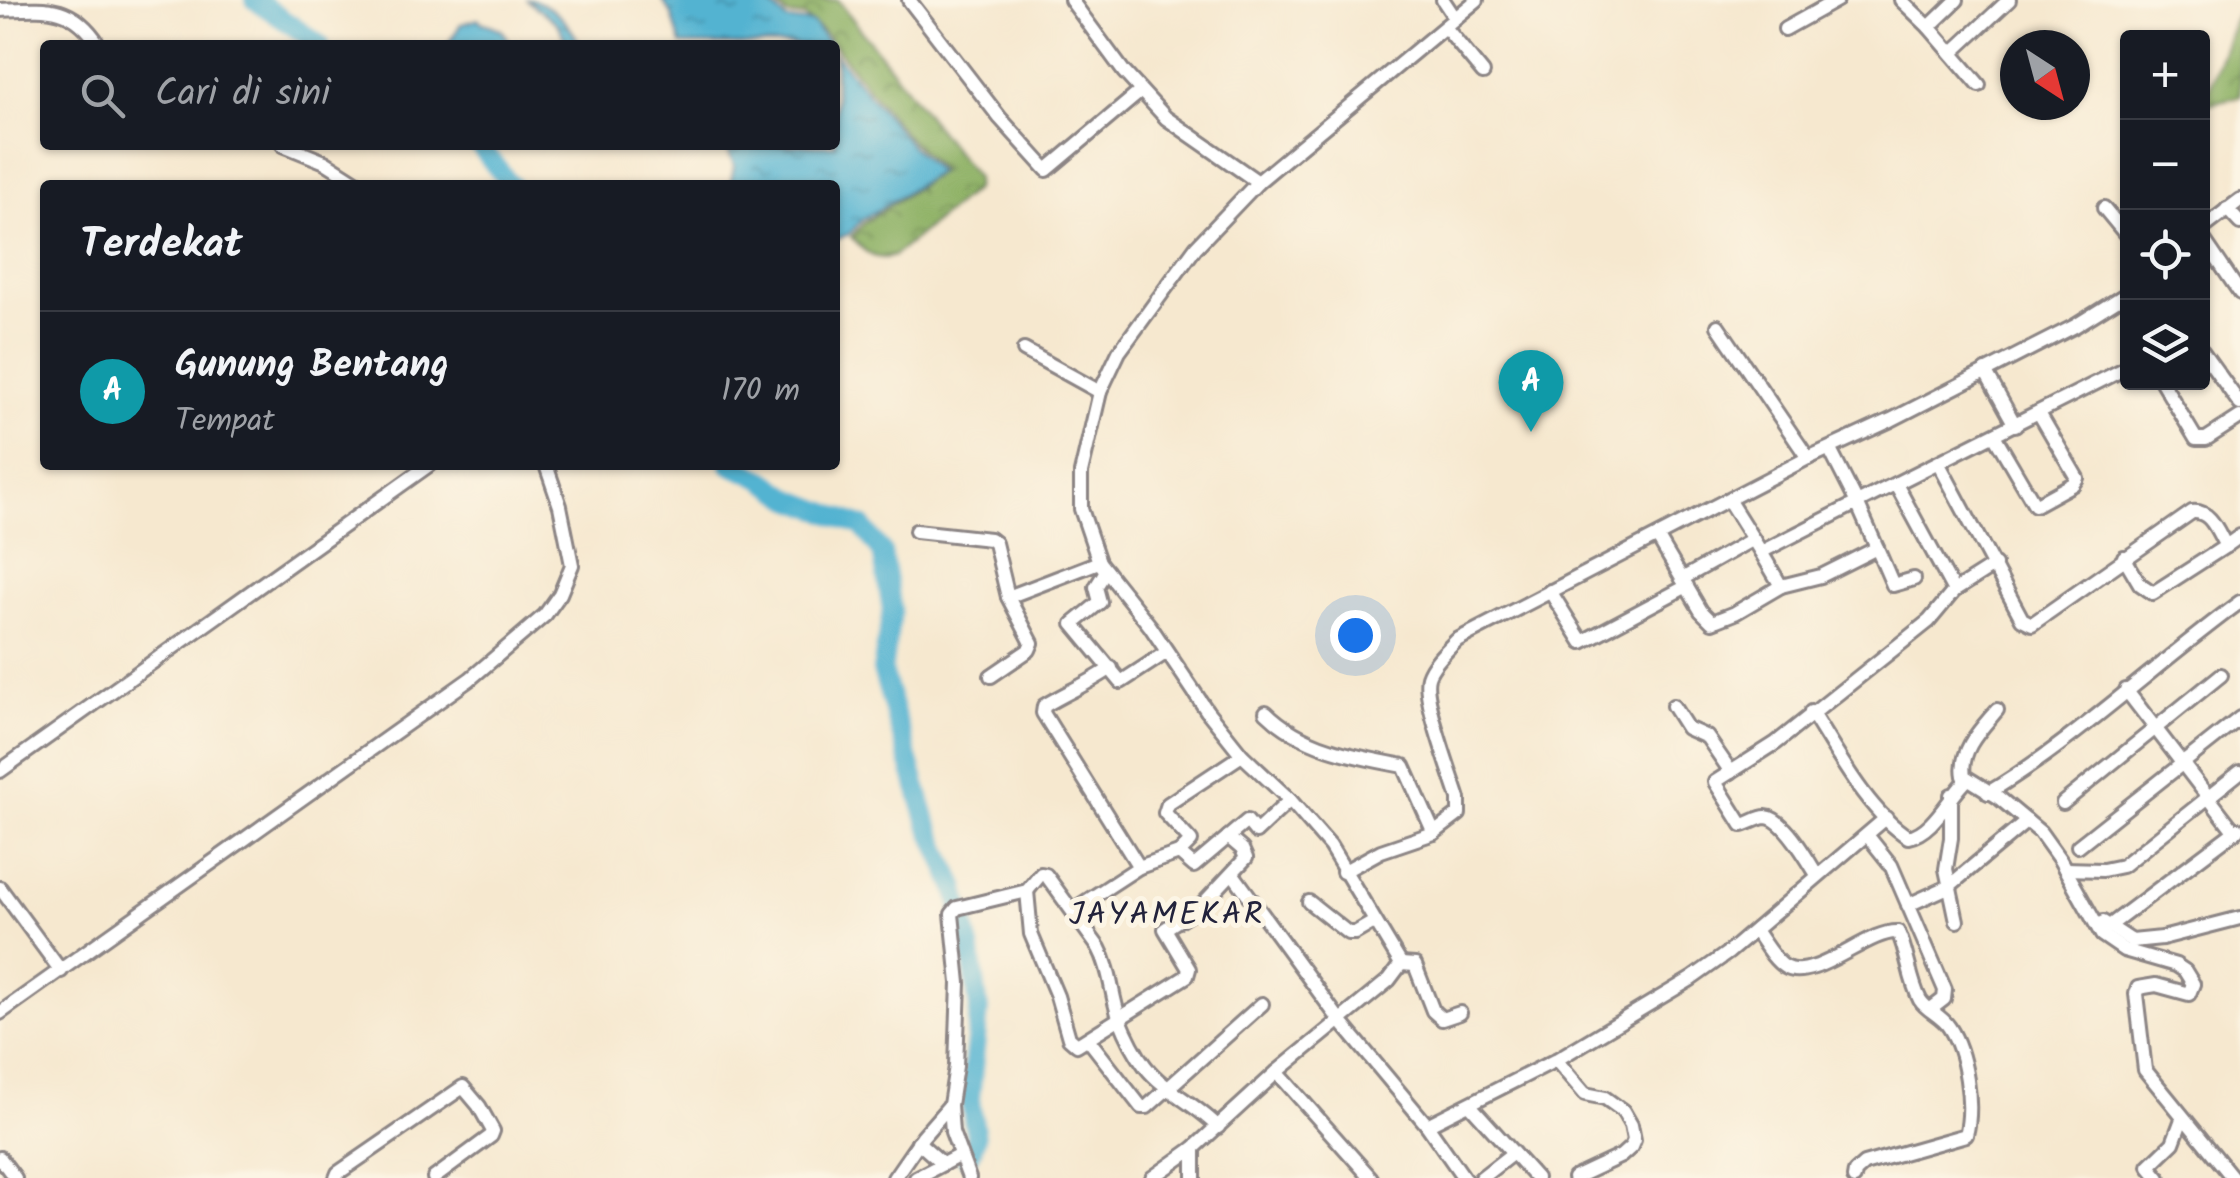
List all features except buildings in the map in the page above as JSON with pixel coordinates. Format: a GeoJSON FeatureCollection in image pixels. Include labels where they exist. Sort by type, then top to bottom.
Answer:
{"type":"FeatureCollection","features":[{"type":"Feature","properties":{"kind":"street"},"geometry":{"type":"LineString","coordinates":[[910,0],[1000,118],[1047,170],[1141,90]]}},
{"type":"Feature","properties":{"kind":"street"},"geometry":{"type":"LineString","coordinates":[[1071,0],[1166,118],[1258,182]]}},
{"type":"Feature","properties":{"kind":"street"},"geometry":{"type":"LineString","coordinates":[[1443,0],[1450,23],[1484,73]]}},
{"type":"Feature","properties":{"kind":"street"},"geometry":{"type":"LineString","coordinates":[[1401,964],[1330,846],[1290,800],[1242,755],[1207,712],[1103,566],[1082,510],[1081,473],[1100,392],[1119,352],[1196,247],[1258,182],[1477,0]]}},
{"type":"Feature","properties":{"kind":"street"},"geometry":{"type":"LineString","coordinates":[[1785,29],[1838,0]]}},
{"type":"Feature","properties":{"kind":"street"},"geometry":{"type":"LineString","coordinates":[[1902,0],[1979,85]]}},
{"type":"Feature","properties":{"kind":"street"},"geometry":{"type":"LineString","coordinates":[[1929,27],[1956,0]]}},
{"type":"Feature","properties":{"kind":"street"},"geometry":{"type":"LineString","coordinates":[[1952,53],[2009,0]]}},
{"type":"Feature","properties":{"kind":"street"},"geometry":{"type":"LineString","coordinates":[[0,10],[47,8],[60,12],[82,22],[95,40]]}},
{"type":"Feature","properties":{"kind":"street"},"geometry":{"type":"LineString","coordinates":[[296,150],[326,162],[353,180]]}},
{"type":"Feature","properties":{"kind":"street"},"geometry":{"type":"LineString","coordinates":[[2210,223],[2240,200]]}},
{"type":"Feature","properties":{"kind":"street"},"geometry":{"type":"LineString","coordinates":[[2104,208],[2120,227]]}},
{"type":"Feature","properties":{"kind":"street"},"geometry":{"type":"LineString","coordinates":[[2228,209],[2240,223]]}},
{"type":"Feature","properties":{"kind":"street"},"geometry":{"type":"LineString","coordinates":[[2210,248],[2240,294]]}},
{"type":"Feature","properties":{"kind":"street"},"geometry":{"type":"LineString","coordinates":[[1343,872],[1381,851],[1434,833],[1454,820],[1460,807],[1427,681],[1457,640],[1808,458],[2075,326],[2120,298]]}},
{"type":"Feature","properties":{"kind":"street"},"geometry":{"type":"LineString","coordinates":[[1718,326],[1808,458]]}},
{"type":"Feature","properties":{"kind":"street"},"geometry":{"type":"LineString","coordinates":[[1024,350],[1100,392]]}},
{"type":"Feature","properties":{"kind":"street"},"geometry":{"type":"LineString","coordinates":[[2210,360],[2238,394]]}},
{"type":"Feature","properties":{"kind":"street"},"geometry":{"type":"LineString","coordinates":[[1985,371],[2015,425]]}},
{"type":"Feature","properties":{"kind":"street"},"geometry":{"type":"LineString","coordinates":[[1761,552],[2120,371]]}},
{"type":"Feature","properties":{"kind":"street"},"geometry":{"type":"LineString","coordinates":[[2167,390],[2196,438],[2206,439],[2240,417]]}},
{"type":"Feature","properties":{"kind":"street"},"geometry":{"type":"LineString","coordinates":[[1994,436],[2035,505],[2077,478],[2040,413]]}},
{"type":"Feature","properties":{"kind":"street"},"geometry":{"type":"LineString","coordinates":[[1830,450],[1893,585],[1914,579]]}},
{"type":"Feature","properties":{"kind":"street"},"geometry":{"type":"LineString","coordinates":[[1939,464],[2022,619],[2032,624],[2124,557],[2198,510],[2209,516],[2226,546]]}},
{"type":"Feature","properties":{"kind":"street"},"geometry":{"type":"LineString","coordinates":[[0,771],[423,470]]}},
{"type":"Feature","properties":{"kind":"street"},"geometry":{"type":"LineString","coordinates":[[0,1013],[470,679],[546,615],[572,566],[560,506],[548,470]]}},
{"type":"Feature","properties":{"kind":"street"},"geometry":{"type":"LineString","coordinates":[[1896,484],[1954,591]]}},
{"type":"Feature","properties":{"kind":"street"},"geometry":{"type":"LineString","coordinates":[[1730,501],[1781,586]]}},
{"type":"Feature","properties":{"kind":"street"},"geometry":{"type":"LineString","coordinates":[[916,531],[990,538],[997,549],[1008,598],[1032,643],[1028,650],[990,676]]}},
{"type":"Feature","properties":{"kind":"street"},"geometry":{"type":"LineString","coordinates":[[2124,557],[2140,584],[2153,593],[2240,536]]}},
{"type":"Feature","properties":{"kind":"street"},"geometry":{"type":"LineString","coordinates":[[1658,538],[1712,622],[1736,613],[1781,586],[1821,576],[1877,548]]}},
{"type":"Feature","properties":{"kind":"street"},"geometry":{"type":"LineString","coordinates":[[1550,591],[1584,642],[1753,539]]}},
{"type":"Feature","properties":{"kind":"street"},"geometry":{"type":"LineString","coordinates":[[1816,875],[1802,850],[1775,820],[1764,817],[1742,825],[1715,784],[1776,743],[1929,622],[1954,591],[1995,565]]}},
{"type":"Feature","properties":{"kind":"street"},"geometry":{"type":"LineString","coordinates":[[1008,598],[1103,566]]}},
{"type":"Feature","properties":{"kind":"street"},"geometry":{"type":"LineString","coordinates":[[1103,566],[1096,587],[1100,602],[1074,620],[1074,624],[1121,682],[1167,652]]}},
{"type":"Feature","properties":{"kind":"street"},"geometry":{"type":"LineString","coordinates":[[1988,794],[2054,750],[2240,602]]}},
{"type":"Feature","properties":{"kind":"street"},"geometry":{"type":"LineString","coordinates":[[1111,668],[1044,706],[1043,713],[1140,867]]}},
{"type":"Feature","properties":{"kind":"street"},"geometry":{"type":"LineString","coordinates":[[2063,802],[2221,674]]}},
{"type":"Feature","properties":{"kind":"street"},"geometry":{"type":"LineString","coordinates":[[2108,927],[2237,830],[2126,690]]}},
{"type":"Feature","properties":{"kind":"street"},"geometry":{"type":"LineString","coordinates":[[1673,706],[1687,728],[1707,737],[1731,772]]}},
{"type":"Feature","properties":{"kind":"street"},"geometry":{"type":"LineString","coordinates":[[1997,710],[1972,740],[1963,761],[1967,780],[2040,832],[2102,935],[2124,950],[2176,965],[2193,984],[2189,994],[2142,986],[2136,994],[2144,1070],[2233,1178]]}},
{"type":"Feature","properties":{"kind":"street"},"geometry":{"type":"LineString","coordinates":[[1266,712],[1283,729],[1314,743],[1358,758],[1404,766],[1434,833]]}},
{"type":"Feature","properties":{"kind":"street"},"geometry":{"type":"LineString","coordinates":[[1811,712],[1854,779],[1886,818],[1908,837],[1927,828],[1967,780]]}},
{"type":"Feature","properties":{"kind":"street"},"geometry":{"type":"LineString","coordinates":[[2078,846],[2240,718]]}},
{"type":"Feature","properties":{"kind":"street"},"geometry":{"type":"LineString","coordinates":[[1073,910],[1140,867],[1179,853],[1191,842],[1165,812],[1168,804],[1242,755]]}},
{"type":"Feature","properties":{"kind":"street"},"geometry":{"type":"LineString","coordinates":[[2065,869],[2122,866],[2240,772]]}},
{"type":"Feature","properties":{"kind":"street"},"geometry":{"type":"LineString","coordinates":[[1951,795],[1948,887],[1957,921]]}},
{"type":"Feature","properties":{"kind":"street"},"geometry":{"type":"LineString","coordinates":[[1179,853],[1194,866],[1246,821],[1256,832],[1290,800]]}},
{"type":"Feature","properties":{"kind":"street"},"geometry":{"type":"LineString","coordinates":[[1427,1125],[1556,1060],[1691,979],[1886,818]]}},
{"type":"Feature","properties":{"kind":"street"},"geometry":{"type":"LineString","coordinates":[[1908,905],[1948,887],[2027,821]]}},
{"type":"Feature","properties":{"kind":"street"},"geometry":{"type":"LineString","coordinates":[[1868,835],[1891,865],[1945,990],[1944,1000],[1930,1009]]}},
{"type":"Feature","properties":{"kind":"street"},"geometry":{"type":"LineString","coordinates":[[1218,1127],[1146,1067],[1120,1018],[1106,960],[1044,874],[1033,880],[1027,891],[1032,934],[1069,1038],[1077,1045],[1088,1039],[1120,1018],[1188,976],[1189,969],[1164,929],[1202,904],[1246,858],[1246,853],[1228,837]]}},
{"type":"Feature","properties":{"kind":"street"},"geometry":{"type":"LineString","coordinates":[[1233,874],[1341,1022],[1427,1125],[1464,1178]]}},
{"type":"Feature","properties":{"kind":"street"},"geometry":{"type":"LineString","coordinates":[[0,888],[61,970]]}},
{"type":"Feature","properties":{"kind":"street"},"geometry":{"type":"LineString","coordinates":[[970,1178],[952,1132],[950,1105],[958,982],[952,914],[957,908],[1027,891]]}},
{"type":"Feature","properties":{"kind":"street"},"geometry":{"type":"LineString","coordinates":[[1309,902],[1348,932],[1356,933],[1374,922]]}},
{"type":"Feature","properties":{"kind":"street"},"geometry":{"type":"LineString","coordinates":[[2090,911],[2132,940],[2162,938],[2240,918]]}},
{"type":"Feature","properties":{"kind":"street"},"geometry":{"type":"LineString","coordinates":[[1754,930],[1791,970],[1821,964],[1894,931],[1900,935],[1918,996],[1952,1030],[1969,1114],[1968,1131],[1962,1137],[1864,1164],[1854,1178]]}},
{"type":"Feature","properties":{"kind":"street"},"geometry":{"type":"LineString","coordinates":[[1152,1178],[1194,1148],[1277,1072],[1341,1022],[1389,980],[1401,964]]}},
{"type":"Feature","properties":{"kind":"street"},"geometry":{"type":"LineString","coordinates":[[1401,964],[1415,965],[1433,1011],[1442,1019],[1460,1013]]}},
{"type":"Feature","properties":{"kind":"street"},"geometry":{"type":"LineString","coordinates":[[1088,1039],[1141,1106],[1147,1107],[1262,1004]]}},
{"type":"Feature","properties":{"kind":"street"},"geometry":{"type":"LineString","coordinates":[[1556,1060],[1580,1090],[1605,1098],[1623,1111],[1633,1132],[1631,1148],[1621,1156],[1574,1178]]}},
{"type":"Feature","properties":{"kind":"street"},"geometry":{"type":"LineString","coordinates":[[1277,1072],[1370,1178]]}},
{"type":"Feature","properties":{"kind":"street"},"geometry":{"type":"LineString","coordinates":[[336,1178],[463,1086],[493,1132],[434,1178]]}},
{"type":"Feature","properties":{"kind":"street"},"geometry":{"type":"LineString","coordinates":[[894,1178],[950,1105]]}},
{"type":"Feature","properties":{"kind":"street"},"geometry":{"type":"LineString","coordinates":[[1470,1105],[1536,1178]]}},
{"type":"Feature","properties":{"kind":"street"},"geometry":{"type":"LineString","coordinates":[[2160,1178],[2148,1166],[2173,1143],[2182,1118]]}},
{"type":"Feature","properties":{"kind":"street"},"geometry":{"type":"LineString","coordinates":[[918,1142],[943,1164]]}},
{"type":"Feature","properties":{"kind":"street"},"geometry":{"type":"LineString","coordinates":[[1194,1148],[1194,1178]]}},
{"type":"Feature","properties":{"kind":"street"},"geometry":{"type":"LineString","coordinates":[[1481,1178],[1513,1152]]}},
{"type":"Feature","properties":{"kind":"street"},"geometry":{"type":"LineString","coordinates":[[916,1178],[960,1156]]}},
{"type":"Feature","properties":{"kind":"street"},"geometry":{"type":"LineString","coordinates":[[0,1158],[16,1178]]}},
{"type":"Feature","properties":{"kind":"green space"},"geometry":{"type":"Polygon","coordinates":[[[771,0],[838,0],[976,178],[975,189],[894,256],[875,257],[851,237],[865,222],[941,171],[907,137],[840,53],[840,40],[830,40],[804,17],[787,15],[771,0]]]}},
{"type":"Feature","properties":{"kind":"green space"},"geometry":{"type":"Polygon","coordinates":[[[2236,15],[2240,16],[2240,96],[2210,103],[2210,86],[2236,15]]]}},
{"type":"Feature","properties":{"kind":"water"},"geometry":{"type":"Polygon","coordinates":[[[527,0],[543,4],[559,15],[577,40],[563,40],[552,19],[527,0]]]}},
{"type":"Feature","properties":{"kind":"water"},"geometry":{"type":"Polygon","coordinates":[[[662,0],[765,0],[787,20],[813,23],[825,40],[680,40],[672,15],[662,0]]]}},
{"type":"Feature","properties":{"kind":"water"},"geometry":{"type":"Polygon","coordinates":[[[479,19],[502,31],[508,40],[450,40],[461,24],[479,19]]]}},
{"type":"Feature","properties":{"kind":"water"},"geometry":{"type":"Polygon","coordinates":[[[840,60],[912,147],[938,172],[840,238],[840,180],[731,180],[734,166],[728,150],[840,150],[840,60]]]}},
{"type":"Feature","properties":{"kind":"waterway"},"geometry":{"type":"LineString","coordinates":[[255,0],[313,40]]}},
{"type":"Feature","properties":{"kind":"waterway"},"geometry":{"type":"LineString","coordinates":[[483,150],[507,180]]}},
{"type":"Feature","properties":{"kind":"waterway"},"geometry":{"type":"LineString","coordinates":[[742,470],[792,499],[862,526],[882,552],[892,611],[882,670],[927,821],[956,889],[971,951],[979,1010],[970,1099],[976,1137],[971,1153],[965,1156]]}},
{"type":"Feature","properties":{"kind":"place","name":"Gunung Bentang"},"geometry":{"type":"Point","coordinates":[1531,432]}},
{"type":"Feature","properties":{"kind":"district","name":"JAYAMEKAR"},"geometry":{"type":"Point","coordinates":[1167,913]}}]}
